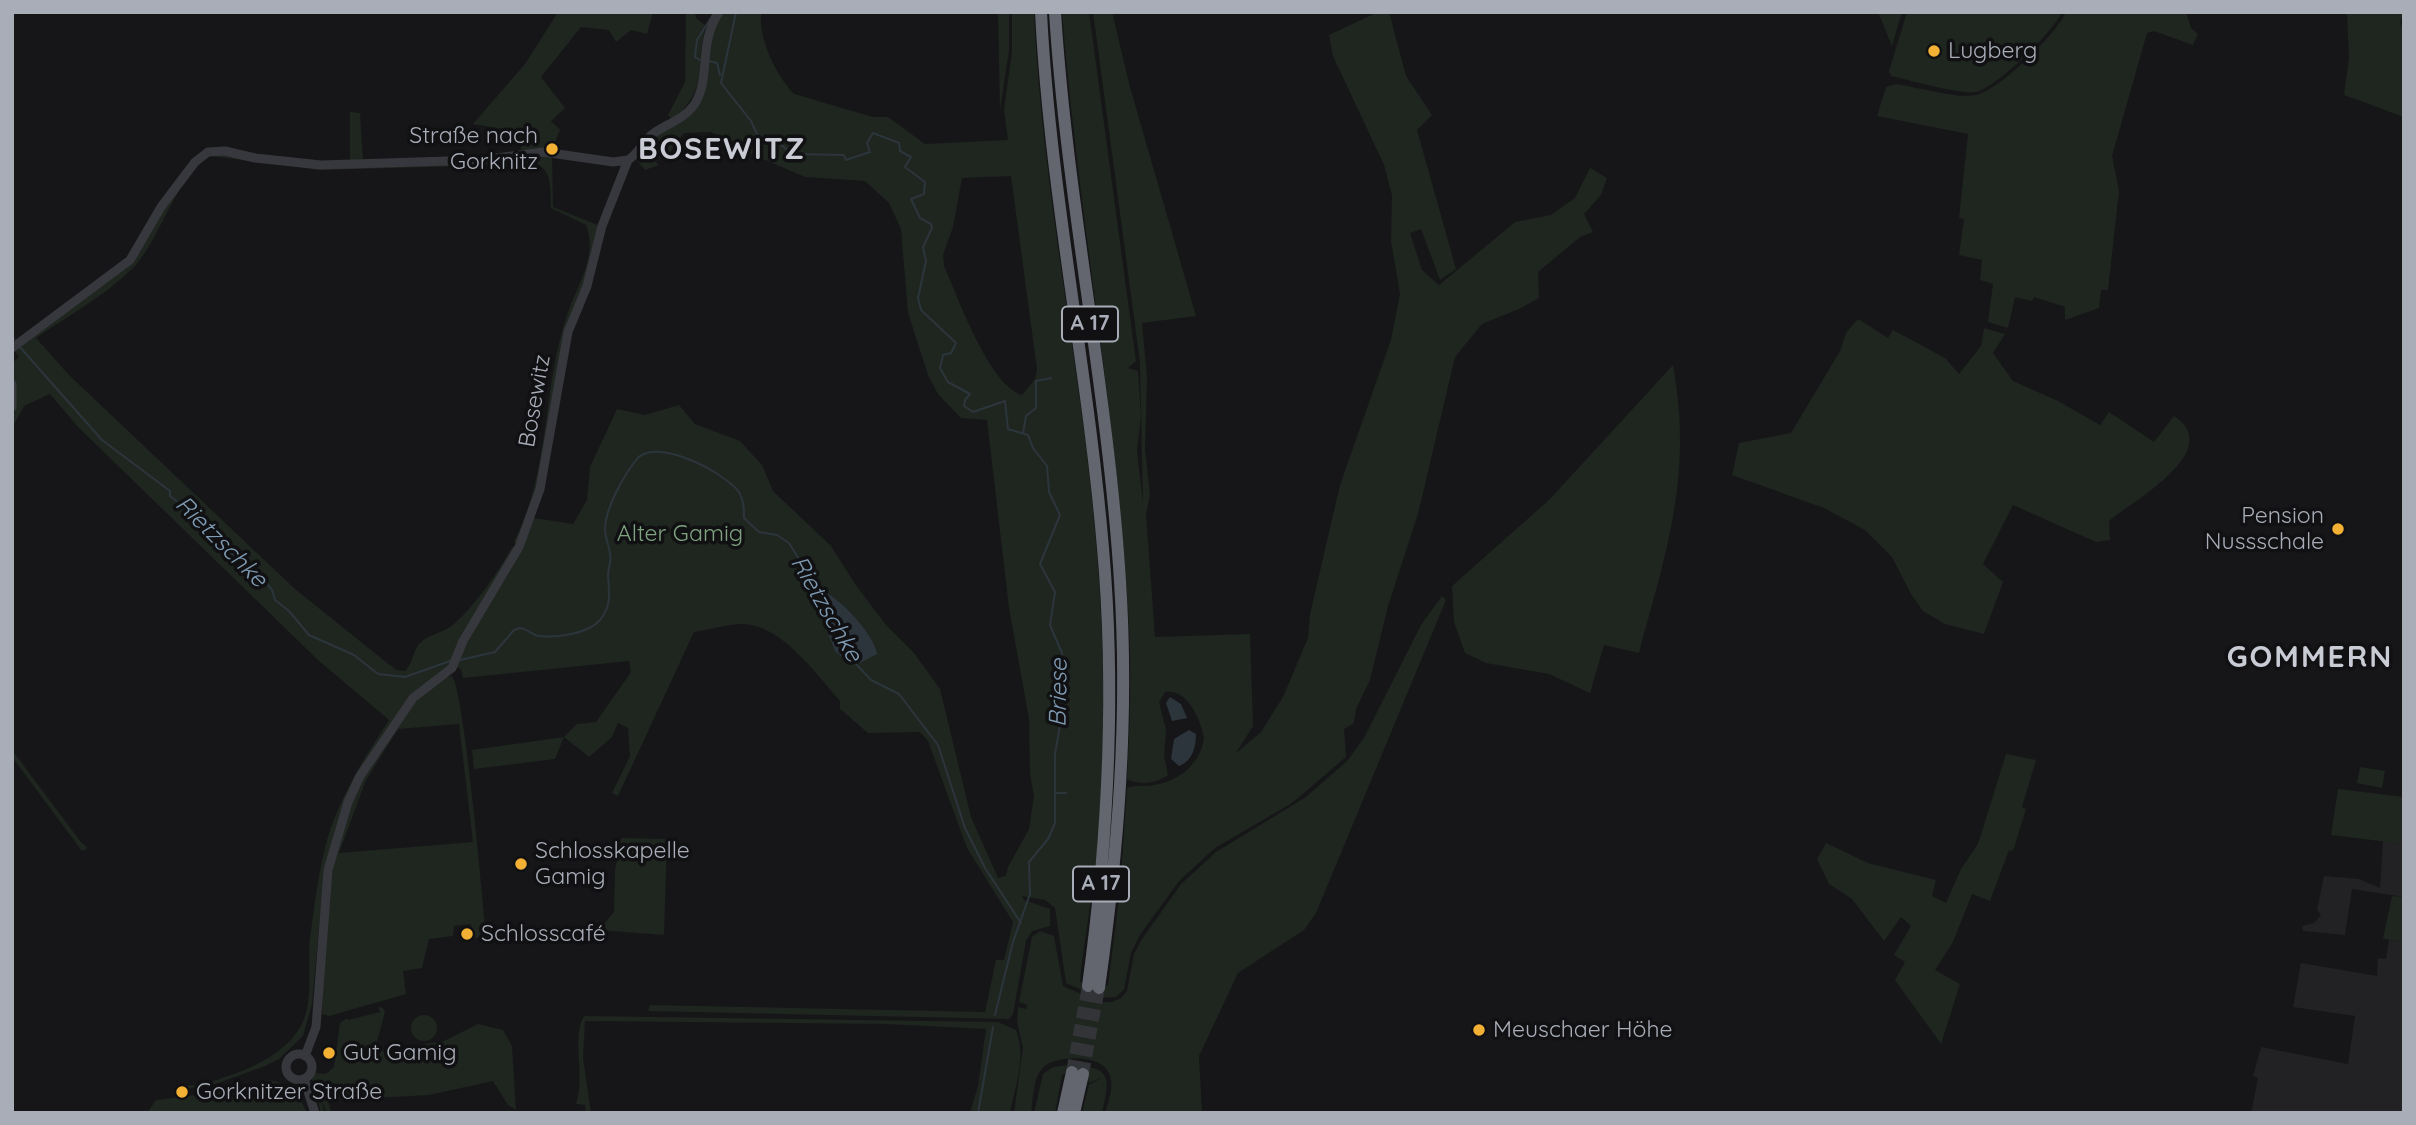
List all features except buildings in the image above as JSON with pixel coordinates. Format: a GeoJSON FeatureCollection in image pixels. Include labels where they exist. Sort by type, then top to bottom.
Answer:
{"type":"FeatureCollection","features":[{"type":"Feature","properties":{"kind":"highway","name":"A 17"},"geometry":{"type":"LineString","coordinates":[[1041,12],[1058,186],[1098,486],[1108,611],[1109,781],[1093,987],[1120,783],[1123,636],[1111,484],[1073,199],[1055,12]]}},
{"type":"Feature","properties":{"kind":"highway"},"geometry":{"type":"LineString","coordinates":[[1063,1113],[1078,1073],[1074,1113]]}},
{"type":"Feature","properties":{"kind":"street","name":"Bosewitz"},"geometry":{"type":"LineString","coordinates":[[305,1056],[316,1027],[328,870],[348,802],[360,776],[413,698],[452,668],[463,641],[508,570],[534,513],[568,332],[587,286],[602,226],[628,160],[651,135],[682,118],[694,105],[702,85],[708,28],[719,12]]}},
{"type":"Feature","properties":{"kind":"street"},"geometry":{"type":"LineString","coordinates":[[12,348],[130,260],[161,207],[202,156],[225,151],[300,164],[480,160],[544,152],[614,162],[628,160]]}},
{"type":"Feature","properties":{"kind":"street"},"geometry":{"type":"LineString","coordinates":[[12,384],[12,407]]}},
{"type":"Feature","properties":{"kind":"street"},"geometry":{"type":"LineString","coordinates":[[294,1056],[305,1056],[312,1067],[304,1079],[290,1076],[287,1064],[294,1056]]}},
{"type":"Feature","properties":{"kind":"street"},"geometry":{"type":"LineString","coordinates":[[304,1079],[315,1113]]}},
{"type":"Feature","properties":{"kind":"shaded area"},"geometry":{"type":"Polygon","coordinates":[[[2383,841],[2404,844],[2404,897],[2352,889],[2345,935],[2303,931],[2302,926],[2314,923],[2321,915],[2317,910],[2324,876],[2359,879],[2380,888],[2383,841]]]}},
{"type":"Feature","properties":{"kind":"shaded area"},"geometry":{"type":"Polygon","coordinates":[[[2389,940],[2404,942],[2404,1113],[2251,1113],[2258,1078],[2253,1076],[2261,1047],[2348,1064],[2355,1016],[2293,1007],[2301,963],[2377,976],[2378,958],[2386,959],[2389,940]]]}},
{"type":"Feature","properties":{"kind":"green space"},"geometry":{"type":"Polygon","coordinates":[[[558,12],[653,12],[647,34],[631,30],[616,42],[609,30],[581,27],[541,77],[565,108],[551,121],[560,130],[552,149],[521,152],[521,132],[473,124],[525,64],[558,12]]]}},
{"type":"Feature","properties":{"kind":"green space"},"geometry":{"type":"Polygon","coordinates":[[[686,12],[695,12],[696,18],[706,26],[697,86],[692,97],[672,121],[668,115],[685,82],[686,12]]]}},
{"type":"Feature","properties":{"kind":"green space","name":"Alter Gamig"},"geometry":{"type":"Polygon","coordinates":[[[722,12],[761,14],[763,35],[770,57],[794,94],[873,117],[888,117],[925,144],[1008,140],[1004,109],[1012,52],[1012,12],[1034,12],[1045,148],[1091,486],[1100,591],[1103,666],[1102,777],[1095,867],[1080,981],[1086,988],[1100,990],[1108,985],[1120,890],[1127,788],[1163,783],[1180,775],[1198,756],[1204,739],[1192,707],[1180,695],[1165,692],[1159,702],[1166,730],[1164,756],[1168,775],[1148,783],[1127,779],[1130,652],[1122,534],[1077,162],[1062,12],[1089,12],[1136,361],[1128,368],[1138,371],[1141,416],[1137,450],[1143,504],[1140,362],[1093,12],[1112,12],[1130,87],[1196,316],[1142,323],[1147,378],[1145,449],[1150,495],[1146,514],[1155,637],[1250,634],[1253,726],[1236,753],[1261,732],[1283,697],[1308,638],[1310,614],[1340,485],[1391,340],[1400,294],[1391,241],[1392,195],[1384,165],[1333,56],[1329,35],[1378,12],[1389,12],[1406,76],[1432,115],[1417,130],[1456,269],[1440,280],[1421,229],[1410,233],[1422,270],[1439,285],[1515,222],[1551,215],[1575,198],[1590,168],[1607,178],[1601,195],[1584,214],[1593,232],[1580,237],[1538,272],[1539,298],[1482,324],[1455,357],[1418,514],[1388,606],[1370,680],[1356,709],[1354,723],[1344,729],[1346,757],[1292,803],[1215,848],[1179,881],[1140,935],[1131,953],[1124,989],[1116,997],[1101,998],[1066,983],[1055,908],[1045,900],[1022,896],[1024,900],[1050,909],[1050,926],[1032,931],[1026,941],[1013,1014],[1009,1019],[648,1011],[650,1005],[985,1012],[996,960],[1004,960],[1013,922],[967,848],[928,741],[920,732],[868,733],[840,709],[840,701],[797,653],[785,642],[757,627],[737,624],[694,632],[618,796],[612,793],[630,756],[628,728],[618,723],[612,737],[589,757],[564,737],[577,724],[596,722],[631,672],[629,661],[463,678],[461,669],[456,667],[465,643],[510,571],[534,518],[573,524],[587,500],[590,467],[617,409],[645,415],[679,405],[695,424],[740,441],[762,465],[773,491],[831,546],[886,625],[914,653],[940,689],[971,817],[998,878],[1006,876],[1008,867],[1029,829],[1034,796],[1030,774],[1029,719],[1009,608],[987,420],[961,418],[938,394],[928,375],[908,313],[901,229],[889,203],[865,181],[805,177],[742,150],[711,132],[684,133],[667,156],[659,158],[656,162],[659,165],[645,170],[636,159],[647,143],[696,108],[706,50],[722,12]],[[1011,176],[962,178],[953,227],[943,255],[944,266],[966,318],[998,375],[1010,388],[1022,395],[1035,379],[1037,369],[1011,176]]]}},
{"type":"Feature","properties":{"kind":"green space"},"geometry":{"type":"Polygon","coordinates":[[[998,12],[1009,12],[1009,50],[1000,110],[998,12]]]}},
{"type":"Feature","properties":{"kind":"green space"},"geometry":{"type":"Polygon","coordinates":[[[1878,12],[1902,12],[1892,46],[1878,12]]]}},
{"type":"Feature","properties":{"kind":"green space"},"geometry":{"type":"Polygon","coordinates":[[[1907,12],[2062,12],[2024,58],[1985,88],[1969,92],[1891,76],[1889,71],[1907,12]]]}},
{"type":"Feature","properties":{"kind":"green space"},"geometry":{"type":"Polygon","coordinates":[[[2066,12],[2186,12],[2191,28],[2198,34],[2193,45],[2154,31],[2147,33],[2112,156],[2119,191],[2108,290],[2101,290],[2099,308],[2065,320],[2065,307],[2034,297],[2032,301],[2015,297],[2008,328],[1988,322],[1993,284],[1980,280],[1982,260],[1959,255],[1964,219],[1959,218],[1968,134],[1877,116],[1886,87],[1896,84],[1968,96],[1986,91],[2026,60],[2051,34],[2066,12]]]}},
{"type":"Feature","properties":{"kind":"green space"},"geometry":{"type":"Polygon","coordinates":[[[2347,12],[2404,12],[2400,22],[2404,34],[2404,117],[2344,95],[2349,59],[2347,12]]]}},
{"type":"Feature","properties":{"kind":"green space"},"geometry":{"type":"Polygon","coordinates":[[[350,112],[360,113],[363,161],[350,161],[350,112]]]}},
{"type":"Feature","properties":{"kind":"green space"},"geometry":{"type":"Polygon","coordinates":[[[217,153],[299,167],[552,155],[553,207],[600,226],[590,268],[572,311],[535,494],[518,544],[514,542],[534,487],[560,340],[590,247],[586,225],[551,208],[548,177],[537,164],[320,170],[210,156],[187,178],[133,268],[99,296],[36,338],[69,375],[295,589],[396,670],[405,671],[420,643],[450,627],[463,615],[487,587],[513,546],[516,548],[450,666],[432,681],[357,775],[324,873],[312,1004],[303,1036],[279,1059],[265,1066],[213,1085],[183,1089],[179,1093],[178,1084],[206,1083],[262,1062],[279,1051],[299,1029],[309,997],[310,939],[326,844],[345,795],[389,720],[318,660],[78,427],[50,394],[24,406],[12,428],[16,401],[12,363],[19,357],[14,350],[121,272],[163,209],[202,157],[217,153]]]}},
{"type":"Feature","properties":{"kind":"green space"},"geometry":{"type":"Polygon","coordinates":[[[1858,319],[1888,338],[1893,330],[1945,358],[1959,374],[1981,346],[1984,328],[2005,334],[1993,353],[2013,381],[2058,401],[2100,425],[2109,412],[2154,442],[2174,416],[2187,429],[2189,444],[2183,459],[2154,488],[2109,521],[2110,540],[2096,542],[2013,505],[1983,564],[2003,582],[1984,634],[1945,624],[1923,611],[1892,557],[1865,530],[1824,508],[1732,475],[1739,443],[1791,433],[1840,351],[1846,333],[1858,319]]]}},
{"type":"Feature","properties":{"kind":"green space"},"geometry":{"type":"Polygon","coordinates":[[[1673,365],[1680,442],[1674,511],[1639,653],[1604,645],[1590,693],[1549,674],[1486,663],[1465,653],[1454,622],[1452,586],[1549,500],[1673,365]]]}},
{"type":"Feature","properties":{"kind":"green space"},"geometry":{"type":"Polygon","coordinates":[[[1442,596],[1446,600],[1316,913],[1304,930],[1238,973],[1199,1056],[1202,1113],[1105,1113],[1110,1097],[1110,1075],[1102,1065],[1094,1061],[1074,1058],[1046,1065],[1036,1079],[1031,1113],[1014,1113],[1023,1048],[1017,1022],[1018,1007],[1026,1009],[1027,1005],[1019,1002],[1032,937],[1040,931],[1054,936],[1063,986],[1099,1002],[1112,1002],[1121,998],[1127,991],[1134,954],[1181,884],[1216,852],[1306,797],[1348,760],[1365,736],[1421,625],[1442,596]]]}},
{"type":"Feature","properties":{"kind":"green space"},"geometry":{"type":"Polygon","coordinates":[[[452,676],[462,718],[486,937],[473,938],[471,924],[454,926],[453,936],[429,939],[422,968],[403,971],[406,994],[329,1016],[322,1014],[329,894],[341,834],[350,806],[370,764],[408,710],[421,695],[452,676]],[[459,724],[398,729],[366,780],[339,853],[473,842],[459,724]]]}},
{"type":"Feature","properties":{"kind":"green space"},"geometry":{"type":"Polygon","coordinates":[[[564,737],[555,759],[474,769],[472,750],[564,737]]]}},
{"type":"Feature","properties":{"kind":"green space"},"geometry":{"type":"Polygon","coordinates":[[[12,750],[88,848],[82,851],[12,757],[12,750]]]}},
{"type":"Feature","properties":{"kind":"green space"},"geometry":{"type":"Polygon","coordinates":[[[2006,754],[2036,760],[2022,807],[2026,809],[2013,851],[2009,850],[1990,901],[1972,894],[1953,942],[1935,970],[1960,984],[1941,1044],[1895,980],[1905,962],[1894,955],[1911,926],[1901,917],[1884,941],[1852,899],[1829,884],[1817,859],[1826,843],[1868,863],[1936,880],[1932,896],[1946,903],[1961,869],[1978,844],[2006,754]]]}},
{"type":"Feature","properties":{"kind":"green space"},"geometry":{"type":"Polygon","coordinates":[[[2360,767],[2385,771],[2382,788],[2357,783],[2360,767]]]}},
{"type":"Feature","properties":{"kind":"green space"},"geometry":{"type":"Polygon","coordinates":[[[2338,789],[2404,797],[2404,844],[2331,835],[2338,789]]]}},
{"type":"Feature","properties":{"kind":"green space"},"geometry":{"type":"Polygon","coordinates":[[[621,838],[667,839],[664,935],[599,930],[614,912],[615,870],[621,838]]]}},
{"type":"Feature","properties":{"kind":"green space"},"geometry":{"type":"Polygon","coordinates":[[[2392,896],[2404,897],[2404,942],[2383,939],[2392,896]]]}},
{"type":"Feature","properties":{"kind":"green space"},"geometry":{"type":"Polygon","coordinates":[[[378,1007],[385,1012],[374,1053],[379,1054],[381,1051],[444,1041],[478,1024],[503,1030],[512,1046],[516,1110],[508,1105],[493,1081],[429,1095],[374,1098],[367,1093],[328,1101],[331,1113],[327,1113],[322,1101],[324,1113],[321,1113],[312,1078],[315,1073],[326,1074],[334,1067],[340,1023],[347,1018],[348,1020],[380,1012],[378,1007]]]}},
{"type":"Feature","properties":{"kind":"green space"},"geometry":{"type":"Polygon","coordinates":[[[424,1015],[433,1019],[437,1028],[433,1037],[424,1041],[415,1037],[411,1028],[415,1019],[424,1015]]]}},
{"type":"Feature","properties":{"kind":"green space"},"geometry":{"type":"Polygon","coordinates":[[[584,1016],[998,1022],[1016,1030],[1020,1060],[1010,1113],[970,1113],[978,1086],[986,1029],[887,1024],[585,1021],[583,1058],[591,1113],[586,1113],[585,1105],[576,1104],[580,1082],[579,1035],[584,1016]]]}},
{"type":"Feature","properties":{"kind":"green space"},"geometry":{"type":"Polygon","coordinates":[[[1068,1065],[1092,1068],[1104,1075],[1107,1089],[1102,1113],[1082,1113],[1089,1085],[1103,1077],[1089,1083],[1087,1073],[1071,1069],[1062,1075],[1055,1113],[1034,1113],[1043,1074],[1053,1067],[1068,1065]]]}},
{"type":"Feature","properties":{"kind":"green space"},"geometry":{"type":"Polygon","coordinates":[[[269,1080],[283,1084],[293,1091],[307,1113],[147,1113],[156,1100],[239,1090],[269,1080]]]}},
{"type":"Feature","properties":{"kind":"water"},"geometry":{"type":"Polygon","coordinates":[[[828,594],[858,621],[875,646],[877,654],[860,663],[849,663],[835,651],[816,604],[817,598],[828,594]]]}},
{"type":"Feature","properties":{"kind":"water"},"geometry":{"type":"Polygon","coordinates":[[[1170,697],[1181,704],[1187,718],[1172,721],[1166,703],[1170,697]]]}},
{"type":"Feature","properties":{"kind":"water"},"geometry":{"type":"Polygon","coordinates":[[[1189,730],[1196,734],[1194,749],[1187,761],[1179,766],[1171,759],[1174,739],[1189,730]]]}},
{"type":"Feature","properties":{"kind":"waterway","name":"Briese"},"geometry":{"type":"LineString","coordinates":[[736,12],[721,83],[751,121],[758,136],[774,139],[792,154],[844,155],[846,160],[870,152],[867,143],[873,133],[899,143],[900,151],[911,157],[905,167],[925,182],[924,194],[911,199],[920,218],[931,224],[932,228],[923,247],[926,261],[918,298],[921,310],[956,343],[951,353],[943,355],[940,368],[948,382],[970,394],[964,406],[973,412],[1005,401],[1008,429],[1028,435],[1033,448],[1047,466],[1049,492],[1060,515],[1040,564],[1055,592],[1050,625],[1062,653],[1061,665],[1054,677],[1062,714],[1055,754],[1055,823],[1048,839],[1029,862],[1030,894],[1013,942],[995,1015]]}},
{"type":"Feature","properties":{"kind":"waterway","name":"Briese"},"geometry":{"type":"LineString","coordinates":[[700,60],[695,57],[697,40],[714,13]]}},
{"type":"Feature","properties":{"kind":"waterway","name":"Briese"},"geometry":{"type":"LineString","coordinates":[[709,61],[717,63],[720,75]]}},
{"type":"Feature","properties":{"kind":"waterway","name":"Rietzschke"},"geometry":{"type":"LineString","coordinates":[[19,346],[102,440],[170,491],[170,496],[201,520],[206,532],[237,558],[240,566],[247,566],[250,574],[263,579],[272,590],[275,600],[289,611],[309,635],[354,655],[378,674],[405,677],[450,661]]}},
{"type":"Feature","properties":{"kind":"waterway"},"geometry":{"type":"LineString","coordinates":[[1023,433],[1026,416],[1036,408],[1036,381],[1051,378]]}},
{"type":"Feature","properties":{"kind":"waterway","name":"Rietzschke"},"geometry":{"type":"LineString","coordinates":[[460,660],[495,652],[514,630],[520,628],[539,636],[563,636],[588,629],[600,620],[609,599],[610,557],[605,528],[608,511],[626,475],[636,460],[645,453],[673,454],[720,475],[739,492],[744,518],[759,532],[777,535],[789,543],[821,595]]}},
{"type":"Feature","properties":{"kind":"waterway","name":"Rietzschke"},"geometry":{"type":"LineString","coordinates":[[855,663],[871,680],[899,694],[938,745],[965,828],[985,868],[1021,923]]}},
{"type":"Feature","properties":{"kind":"waterway"},"geometry":{"type":"LineString","coordinates":[[1056,793],[1066,793]]}},
{"type":"Feature","properties":{"kind":"waterway","name":"Rietzschke"},"geometry":{"type":"LineString","coordinates":[[978,1113],[993,1027]]}},
{"type":"Feature","properties":{"kind":"tunnel"},"geometry":{"type":"LineString","coordinates":[[1072,1072],[1088,986]]}},
{"type":"Feature","properties":{"kind":"tunnel"},"geometry":{"type":"LineString","coordinates":[[1083,1074],[1099,988]]}},
{"type":"Feature","properties":{"kind":"place","name":"Lugberg"},"geometry":{"type":"Point","coordinates":[1934,51]}},
{"type":"Feature","properties":{"kind":"place","name":"Straße nach Gorknitz"},"geometry":{"type":"Point","coordinates":[552,149]}},
{"type":"Feature","properties":{"kind":"place","name":"Pension Nussschale"},"geometry":{"type":"Point","coordinates":[2338,529]}},
{"type":"Feature","properties":{"kind":"place","name":"Schlosskapelle Gamig"},"geometry":{"type":"Point","coordinates":[521,864]}},
{"type":"Feature","properties":{"kind":"place","name":"Schlosscafé"},"geometry":{"type":"Point","coordinates":[467,934]}},
{"type":"Feature","properties":{"kind":"place","name":"Meuschaer Höhe"},"geometry":{"type":"Point","coordinates":[1479,1030]}},
{"type":"Feature","properties":{"kind":"place","name":"Gut Gamig"},"geometry":{"type":"Point","coordinates":[329,1053]}},
{"type":"Feature","properties":{"kind":"place","name":"Gorknitzer Straße"},"geometry":{"type":"Point","coordinates":[182,1092]}},
{"type":"Feature","properties":{"kind":"district","name":"BOSEWITZ"},"geometry":{"type":"Point","coordinates":[722,150]}},
{"type":"Feature","properties":{"kind":"district","name":"GOMMERN"},"geometry":{"type":"Point","coordinates":[2310,658]}}]}
